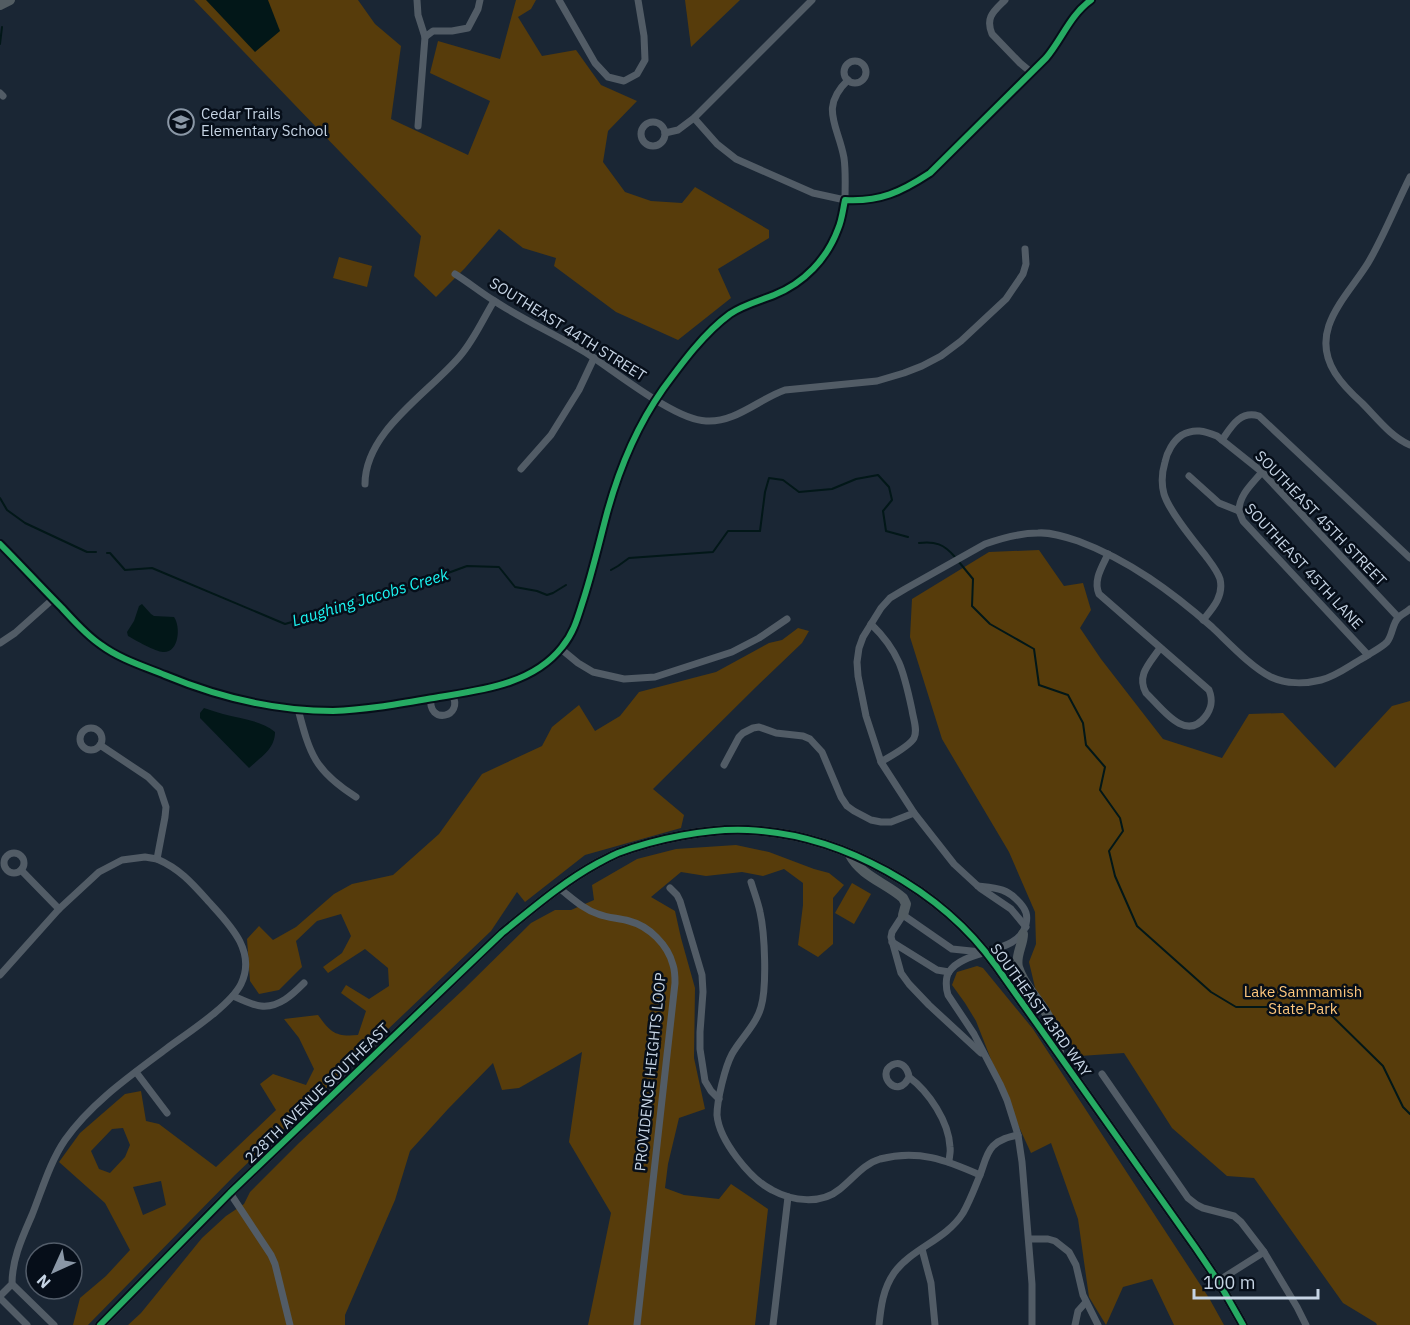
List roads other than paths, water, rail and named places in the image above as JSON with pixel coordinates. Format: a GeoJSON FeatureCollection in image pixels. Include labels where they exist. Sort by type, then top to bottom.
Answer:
{"type":"FeatureCollection","features":[{"type":"Feature","properties":{"kind":"main road"},"geometry":{"type":"LineString","coordinates":[[0,4],[10,0]]}},
{"type":"Feature","properties":{"kind":"main road","name":"SOUTHEAST 43RD WAY"},"geometry":{"type":"LineString","coordinates":[[560,888],[577,875],[616,854],[644,845],[688,835],[746,830],[805,839],[850,854],[890,873],[920,891],[958,922],[986,953],[1218,1281],[1243,1325]]}},
{"type":"Feature","properties":{"kind":"main road"},"geometry":{"type":"LineString","coordinates":[[850,854],[860,869],[903,898],[906,904],[903,915]]}},
{"type":"Feature","properties":{"kind":"main road","name":"228TH AVENUE SOUTHEAST"},"geometry":{"type":"LineString","coordinates":[[100,1325],[230,1193],[502,933],[560,888]]}},
{"type":"Feature","properties":{"kind":"main road"},"geometry":{"type":"LineString","coordinates":[[1024,931],[1017,960],[1018,968],[1047,1014],[1053,1027],[1059,1056]]}},
{"type":"Feature","properties":{"kind":"street"},"geometry":{"type":"LineString","coordinates":[[417,0],[418,15],[425,37],[418,126]]}},
{"type":"Feature","properties":{"kind":"street"},"geometry":{"type":"LineString","coordinates":[[425,37],[433,31],[468,28],[480,0]]}},
{"type":"Feature","properties":{"kind":"street"},"geometry":{"type":"LineString","coordinates":[[559,0],[595,63],[608,78],[624,81],[637,74],[645,60],[639,0]]}},
{"type":"Feature","properties":{"kind":"street"},"geometry":{"type":"LineString","coordinates":[[665,133],[678,130],[694,118],[812,0]]}},
{"type":"Feature","properties":{"kind":"street"},"geometry":{"type":"LineString","coordinates":[[1005,0],[992,13],[988,23],[992,34],[1032,73]]}},
{"type":"Feature","properties":{"kind":"street"},"geometry":{"type":"LineString","coordinates":[[694,118],[724,151],[736,159],[813,194],[860,201],[885,197],[911,186],[930,173],[1032,73],[1054,48],[1075,15],[1091,0]]}},
{"type":"Feature","properties":{"kind":"street"},"geometry":{"type":"LineString","coordinates":[[0,544],[95,641],[114,653],[189,685],[237,699],[298,709],[332,711],[365,708],[431,698],[514,681],[536,669],[561,649],[575,628],[614,488],[638,430],[656,399],[684,362],[732,312],[788,288],[813,269],[831,245],[839,226],[845,200],[844,157],[832,110],[836,93],[848,80]]}},
{"type":"Feature","properties":{"kind":"street"},"geometry":{"type":"LineString","coordinates":[[1410,177],[1370,259],[1330,319],[1326,337],[1330,365],[1343,384],[1396,437],[1410,445]]}},
{"type":"Feature","properties":{"kind":"street","name":"SOUTHEAST 44TH STREET"},"geometry":{"type":"LineString","coordinates":[[455,274],[494,301],[567,341],[685,416],[697,420],[716,421],[738,414],[773,394],[786,390],[877,381],[922,366],[941,356],[961,341],[1006,299],[1023,274],[1026,264],[1025,249]]}},
{"type":"Feature","properties":{"kind":"street"},"geometry":{"type":"LineString","coordinates":[[364,484],[368,463],[384,433],[462,354],[494,301]]}},
{"type":"Feature","properties":{"kind":"street"},"geometry":{"type":"LineString","coordinates":[[521,468],[551,435],[579,390],[594,358]]}},
{"type":"Feature","properties":{"kind":"street"},"geometry":{"type":"LineString","coordinates":[[1222,440],[1240,418],[1251,414],[1259,416],[1410,558]]}},
{"type":"Feature","properties":{"kind":"street","name":"SOUTHEAST 45TH STREET"},"geometry":{"type":"LineString","coordinates":[[1203,620],[1218,598],[1220,578],[1170,507],[1163,493],[1162,477],[1168,452],[1173,445],[1183,435],[1196,430],[1217,436],[1262,472],[1398,617]]}},
{"type":"Feature","properties":{"kind":"street"},"geometry":{"type":"LineString","coordinates":[[1239,511],[1242,498],[1262,472]]}},
{"type":"Feature","properties":{"kind":"street","name":"SOUTHEAST 45TH LANE"},"geometry":{"type":"LineString","coordinates":[[1189,476],[1219,503],[1239,511],[1243,521],[1368,655]]}},
{"type":"Feature","properties":{"kind":"street"},"geometry":{"type":"LineString","coordinates":[[1024,931],[1011,909],[978,886],[942,851],[881,762],[866,716],[857,662],[863,637],[890,598],[985,544],[1018,535],[1041,532],[1067,537],[1126,562],[1149,576],[1256,667],[1271,676],[1298,683],[1321,680],[1337,674],[1386,644],[1398,617],[1410,609]]}},
{"type":"Feature","properties":{"kind":"street"},"geometry":{"type":"LineString","coordinates":[[1108,554],[1096,581],[1098,594],[1209,690],[1211,696],[1209,712],[1200,723],[1194,726],[1182,726],[1177,723],[1143,688],[1142,674],[1160,648]]}},
{"type":"Feature","properties":{"kind":"street"},"geometry":{"type":"LineString","coordinates":[[0,644],[53,599]]}},
{"type":"Feature","properties":{"kind":"street"},"geometry":{"type":"LineString","coordinates":[[561,649],[593,672],[624,679],[655,677],[732,652],[759,638],[787,619]]}},
{"type":"Feature","properties":{"kind":"street"},"geometry":{"type":"LineString","coordinates":[[872,624],[889,644],[901,664],[915,726],[914,738],[881,762]]}},
{"type":"Feature","properties":{"kind":"street"},"geometry":{"type":"LineString","coordinates":[[431,698],[432,709],[444,716],[454,709],[455,701],[452,694]]}},
{"type":"Feature","properties":{"kind":"street"},"geometry":{"type":"LineString","coordinates":[[298,709],[305,738],[317,762],[325,774],[356,797]]}},
{"type":"Feature","properties":{"kind":"street"},"geometry":{"type":"LineString","coordinates":[[724,765],[739,737],[753,728],[759,727],[783,734],[803,736],[810,739],[822,752],[841,797],[854,812],[881,822],[891,822],[914,813]]}},
{"type":"Feature","properties":{"kind":"street"},"geometry":{"type":"LineString","coordinates":[[100,745],[148,777],[160,789],[164,798],[165,817],[157,859]]}},
{"type":"Feature","properties":{"kind":"street"},"geometry":{"type":"LineString","coordinates":[[0,975],[59,909],[90,879],[109,866],[133,858],[157,859],[185,877],[236,932],[245,953],[244,976],[232,996],[94,1107],[65,1140],[17,1250],[12,1284],[0,1297],[27,1325]]}},
{"type":"Feature","properties":{"kind":"street"},"geometry":{"type":"LineString","coordinates":[[21,870],[59,909]]}},
{"type":"Feature","properties":{"kind":"street"},"geometry":{"type":"LineString","coordinates":[[751,882],[762,924],[763,999],[756,1019],[731,1056],[717,1114],[719,1125],[744,1167],[762,1184],[788,1197],[810,1200],[829,1196],[841,1189],[867,1165],[880,1159],[920,1155],[949,1162],[980,1175]]}},
{"type":"Feature","properties":{"kind":"street"},"geometry":{"type":"LineString","coordinates":[[978,886],[1007,891],[1025,908],[1027,916],[1024,931],[1012,942],[973,956],[949,972],[946,990],[974,1034],[1007,1100],[1018,1135],[1029,1239],[1032,1325]]}},
{"type":"Feature","properties":{"kind":"street","name":"PROVIDENCE HEIGHTS LOOP"},"geometry":{"type":"LineString","coordinates":[[560,888],[594,913],[628,921],[645,928],[663,943],[674,966],[675,983],[637,1325]]}},
{"type":"Feature","properties":{"kind":"street"},"geometry":{"type":"LineString","coordinates":[[670,888],[680,902],[702,975],[700,1032],[703,1070],[707,1086],[719,1099]]}},
{"type":"Feature","properties":{"kind":"street"},"geometry":{"type":"LineString","coordinates":[[985,1057],[909,984],[902,973],[892,942],[892,932],[903,915],[952,949],[986,953]]}},
{"type":"Feature","properties":{"kind":"street"},"geometry":{"type":"LineString","coordinates":[[892,942],[937,970],[949,972]]}},
{"type":"Feature","properties":{"kind":"street"},"geometry":{"type":"LineString","coordinates":[[952,949],[958,964]]}},
{"type":"Feature","properties":{"kind":"street"},"geometry":{"type":"LineString","coordinates":[[232,996],[261,1006],[269,1005],[286,1000],[304,983]]}},
{"type":"Feature","properties":{"kind":"street"},"geometry":{"type":"LineString","coordinates":[[136,1072],[167,1113]]}},
{"type":"Feature","properties":{"kind":"street"},"geometry":{"type":"LineString","coordinates":[[1102,1074],[1188,1198],[1203,1208],[1234,1216],[1242,1222],[1264,1252],[1298,1307],[1306,1325]]}},
{"type":"Feature","properties":{"kind":"street"},"geometry":{"type":"LineString","coordinates":[[909,1077],[928,1096],[942,1119],[950,1147],[949,1162]]}},
{"type":"Feature","properties":{"kind":"street"},"geometry":{"type":"LineString","coordinates":[[879,1325],[881,1305],[888,1283],[899,1268],[946,1232],[959,1219],[993,1145],[1005,1138],[1018,1135]]}},
{"type":"Feature","properties":{"kind":"street"},"geometry":{"type":"LineString","coordinates":[[230,1193],[271,1256],[290,1325]]}},
{"type":"Feature","properties":{"kind":"street"},"geometry":{"type":"LineString","coordinates":[[773,1325],[788,1197]]}},
{"type":"Feature","properties":{"kind":"street"},"geometry":{"type":"LineString","coordinates":[[1029,1239],[1055,1241],[1072,1257],[1083,1295],[1098,1325]]}},
{"type":"Feature","properties":{"kind":"street"},"geometry":{"type":"LineString","coordinates":[[922,1249],[931,1283],[935,1325]]}},
{"type":"Feature","properties":{"kind":"street"},"geometry":{"type":"LineString","coordinates":[[1218,1281],[1264,1252]]}},
{"type":"Feature","properties":{"kind":"street"},"geometry":{"type":"LineString","coordinates":[[12,1284],[54,1325]]}},
{"type":"Feature","properties":{"kind":"street"},"geometry":{"type":"LineString","coordinates":[[1075,1325],[1078,1311],[1086,1302]]}},
{"type":"Feature","properties":{"kind":"waterway"},"geometry":{"type":"LineString","coordinates":[[0,44],[2,27]]}},
{"type":"Feature","properties":{"kind":"waterway","name":"Laughing Jacobs Creek"},"geometry":{"type":"LineString","coordinates":[[611,570],[629,558],[713,552],[728,531],[760,531],[769,478],[783,480],[799,492],[832,489],[856,479],[878,475],[889,487],[892,500],[883,511],[886,531],[908,537]]}},
{"type":"Feature","properties":{"kind":"waterway","name":"Laughing Jacobs Creek"},"geometry":{"type":"LineString","coordinates":[[0,498],[7,510],[25,523],[87,552],[96,552]]}},
{"type":"Feature","properties":{"kind":"waterway","name":"Laughing Jacobs Creek"},"geometry":{"type":"LineString","coordinates":[[919,543],[939,544],[955,557]]}},
{"type":"Feature","properties":{"kind":"waterway","name":"Laughing Jacobs Creek"},"geometry":{"type":"LineString","coordinates":[[107,553],[110,553],[125,570],[152,568],[285,624],[399,591],[467,566],[499,567],[515,587],[547,595],[566,585]]}},
{"type":"Feature","properties":{"kind":"waterway","name":"Laughing Jacobs Creek"},"geometry":{"type":"LineString","coordinates":[[959,562],[973,579],[972,606],[990,624],[1034,649],[1039,685],[1068,695],[1083,723],[1086,745],[1105,767],[1100,790],[1120,818],[1123,831],[1109,851],[1115,876],[1137,926],[1211,992],[1236,1007],[1280,1007],[1293,1014],[1327,1011],[1383,1066],[1403,1107],[1410,1114]]}},
{"type":"Feature","properties":{"kind":"place","name":"Cedar Trails Elementary School"},"geometry":{"type":"Point","coordinates":[181,122]}},
{"type":"Feature","properties":{"kind":"park label","name":"Lake Sammamish State Park"},"geometry":{"type":"Point","coordinates":[1303,1000]}}]}
